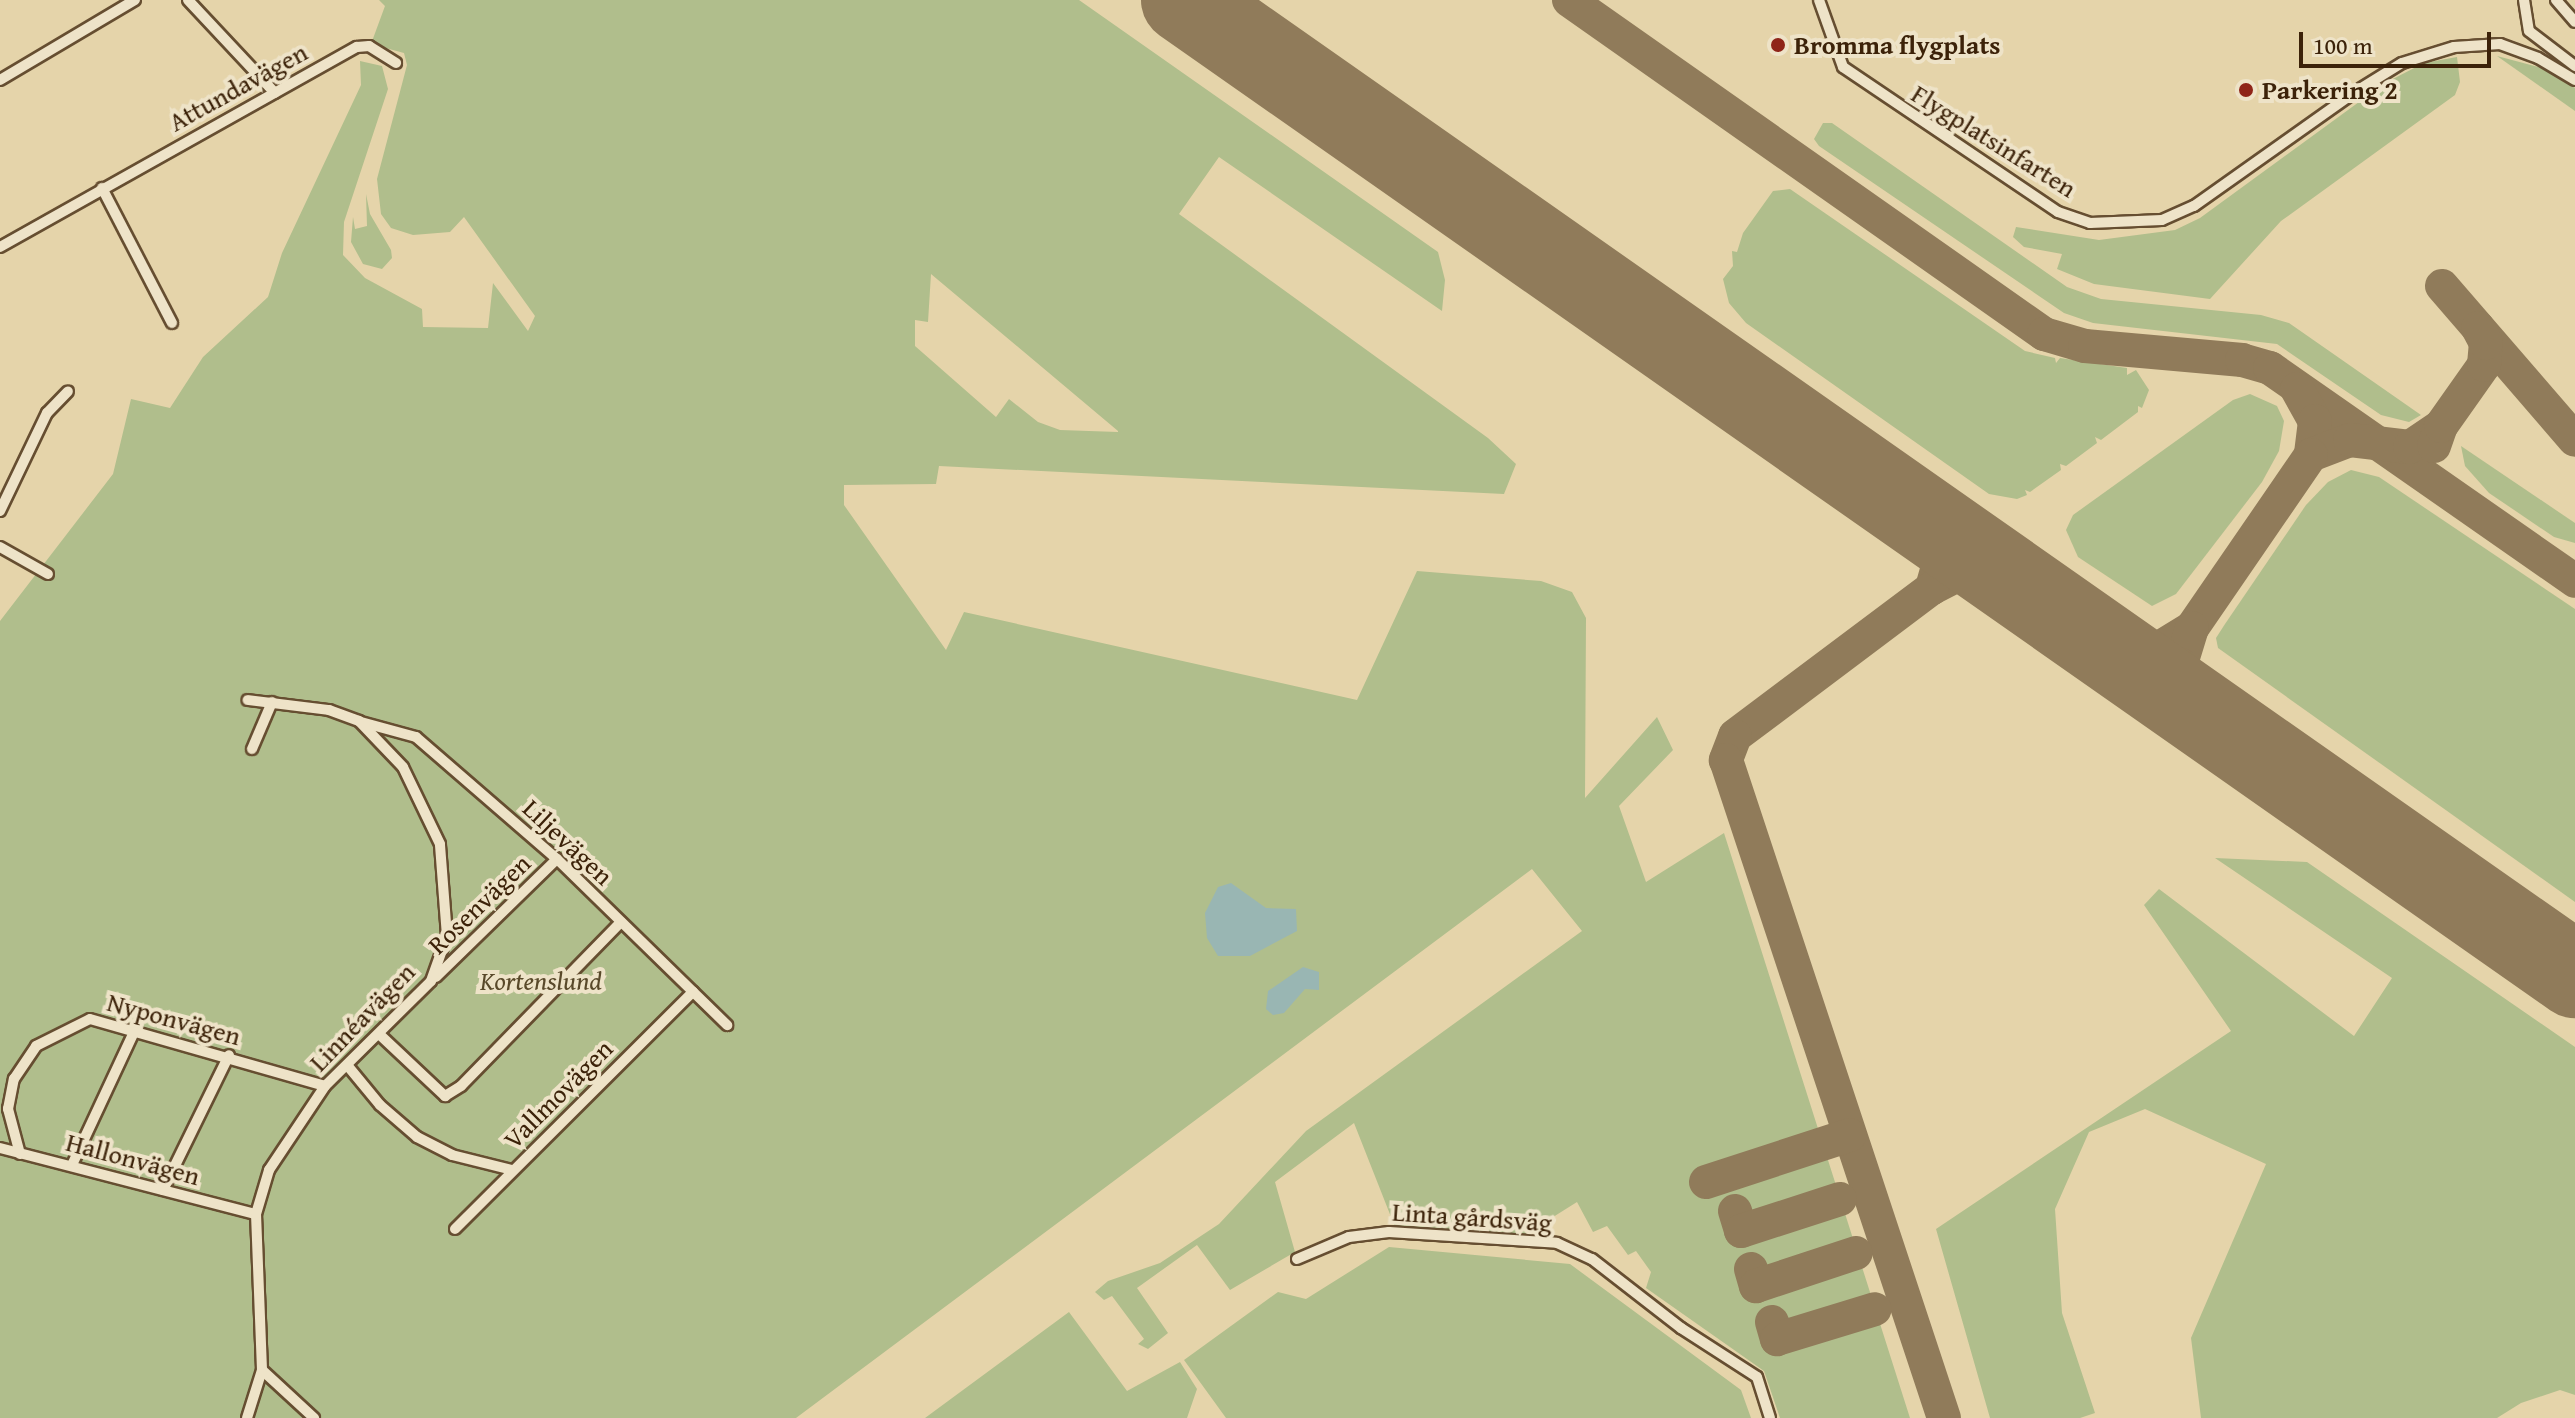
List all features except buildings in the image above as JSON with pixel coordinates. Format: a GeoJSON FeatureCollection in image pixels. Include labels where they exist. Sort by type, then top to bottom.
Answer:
{"type":"FeatureCollection","features":[{"type":"Feature","properties":{"kind":"street"},"geometry":{"type":"LineString","coordinates":[[0,80],[135,0]]}},
{"type":"Feature","properties":{"kind":"street"},"geometry":{"type":"LineString","coordinates":[[188,0],[275,93]]}},
{"type":"Feature","properties":{"kind":"street","name":"Flygplatsinfarten"},"geometry":{"type":"LineString","coordinates":[[1819,0],[1843,67],[2058,212],[2090,223],[2122,225],[2162,220],[2194,206],[2366,85],[2402,63],[2454,47],[2500,44],[2538,58],[2575,80]]}},
{"type":"Feature","properties":{"kind":"street"},"geometry":{"type":"LineString","coordinates":[[2524,0],[2529,31],[2575,66]]}},
{"type":"Feature","properties":{"kind":"street"},"geometry":{"type":"LineString","coordinates":[[2556,0],[2575,22]]}},
{"type":"Feature","properties":{"kind":"street","name":"Attundavägen"},"geometry":{"type":"LineString","coordinates":[[0,247],[357,47],[369,46],[396,63]]}},
{"type":"Feature","properties":{"kind":"street"},"geometry":{"type":"LineString","coordinates":[[102,188],[172,323]]}},
{"type":"Feature","properties":{"kind":"street"},"geometry":{"type":"LineString","coordinates":[[0,511],[47,413],[68,391]]}},
{"type":"Feature","properties":{"kind":"street"},"geometry":{"type":"LineString","coordinates":[[0,547],[48,574]]}},
{"type":"Feature","properties":{"kind":"street","name":"Linnéavägen"},"geometry":{"type":"LineString","coordinates":[[247,1418],[262,1370],[256,1214],[269,1170],[325,1086],[431,981],[447,936],[440,844],[403,767],[359,721],[329,710],[248,700]]}},
{"type":"Feature","properties":{"kind":"street"},"geometry":{"type":"LineString","coordinates":[[252,749],[272,702]]}},
{"type":"Feature","properties":{"kind":"street","name":"Liljevägen"},"geometry":{"type":"LineString","coordinates":[[359,721],[416,737],[557,859],[727,1025]]}},
{"type":"Feature","properties":{"kind":"street","name":"Rosenvägen"},"geometry":{"type":"LineString","coordinates":[[431,981],[557,859]]}},
{"type":"Feature","properties":{"kind":"street"},"geometry":{"type":"LineString","coordinates":[[379,1034],[445,1096],[461,1086],[621,922]]}},
{"type":"Feature","properties":{"kind":"street","name":"Vallmovägen"},"geometry":{"type":"LineString","coordinates":[[455,1229],[693,992]]}},
{"type":"Feature","properties":{"kind":"street","name":"Nyponvägen"},"geometry":{"type":"LineString","coordinates":[[20,1154],[8,1109],[14,1079],[36,1046],[90,1019],[136,1028],[325,1086]]}},
{"type":"Feature","properties":{"kind":"street"},"geometry":{"type":"LineString","coordinates":[[72,1165],[136,1028]]}},
{"type":"Feature","properties":{"kind":"street"},"geometry":{"type":"LineString","coordinates":[[163,1190],[229,1055]]}},
{"type":"Feature","properties":{"kind":"street"},"geometry":{"type":"LineString","coordinates":[[347,1065],[380,1105],[417,1137],[452,1155],[512,1170]]}},
{"type":"Feature","properties":{"kind":"street","name":"Hallonvägen"},"geometry":{"type":"LineString","coordinates":[[0,1148],[256,1214]]}},
{"type":"Feature","properties":{"kind":"street","name":"Linta gårdsväg"},"geometry":{"type":"LineString","coordinates":[[1297,1259],[1349,1237],[1389,1232],[1557,1243],[1592,1259],[1681,1328],[1757,1377],[1770,1418]]}},
{"type":"Feature","properties":{"kind":"street"},"geometry":{"type":"LineString","coordinates":[[262,1370],[314,1418]]}},
{"type":"Feature","properties":{"kind":"green space","name":"Kortenslund"},"geometry":{"type":"Polygon","coordinates":[[[379,0],[1079,0],[1438,252],[1445,280],[1442,311],[1219,157],[1179,214],[1488,438],[1516,464],[1504,494],[939,466],[936,484],[844,485],[844,505],[946,650],[964,612],[1357,700],[1417,571],[1541,581],[1572,592],[1586,618],[1585,798],[1657,717],[1673,750],[1619,806],[1646,882],[1724,833],[1910,1418],[1780,1418],[1764,1371],[1646,1288],[1651,1272],[1636,1251],[1628,1255],[1607,1226],[1593,1232],[1577,1202],[1526,1234],[1395,1227],[1354,1123],[1275,1182],[1295,1252],[1230,1290],[1197,1245],[1137,1288],[1168,1333],[1148,1349],[1138,1344],[1144,1339],[1112,1296],[1104,1300],[1095,1292],[1108,1281],[1160,1263],[1219,1224],[1306,1131],[1582,931],[1532,869],[796,1418],[0,1418],[0,621],[113,474],[131,399],[170,408],[203,357],[268,297],[282,253],[361,85],[360,61],[382,66],[388,89],[344,222],[343,255],[365,278],[422,309],[423,327],[488,328],[493,283],[528,331],[535,316],[464,217],[450,232],[413,235],[391,228],[381,214],[377,179],[407,65],[404,53],[371,44],[385,6],[379,0]],[[931,274],[928,322],[915,320],[915,346],[996,417],[1009,399],[1038,422],[1060,430],[1118,431],[931,274]]]}},
{"type":"Feature","properties":{"kind":"green space"},"geometry":{"type":"Polygon","coordinates":[[[2497,56],[2549,70],[2575,88],[2575,111],[2497,56]]]}},
{"type":"Feature","properties":{"kind":"green space"},"geometry":{"type":"Polygon","coordinates":[[[2457,57],[2460,82],[2455,95],[2281,221],[2210,299],[2094,284],[2057,269],[2062,254],[2024,247],[2013,237],[2016,227],[2099,240],[2175,230],[2200,218],[2385,83],[2424,63],[2457,57]]]}},
{"type":"Feature","properties":{"kind":"green space"},"geometry":{"type":"Polygon","coordinates":[[[1823,123],[1832,123],[2067,287],[2101,299],[2261,315],[2289,323],[2421,415],[2409,422],[2381,415],[2277,344],[2093,323],[2064,313],[1819,146],[1814,139],[1823,123]]]}},
{"type":"Feature","properties":{"kind":"green space"},"geometry":{"type":"Polygon","coordinates":[[[1790,189],[2025,351],[2055,358],[2056,363],[2060,358],[2127,368],[2127,375],[2136,370],[2149,390],[2142,408],[2138,406],[2138,412],[2101,440],[2095,437],[2097,443],[2066,466],[2060,464],[2061,470],[2030,492],[2025,490],[2027,495],[2017,499],[1989,494],[1746,323],[1729,303],[1723,279],[1733,266],[1732,251],[1737,252],[1743,233],[1773,191],[1790,189]]]}},
{"type":"Feature","properties":{"kind":"green space"},"geometry":{"type":"Polygon","coordinates":[[[366,194],[370,214],[391,250],[392,258],[382,269],[363,264],[351,242],[353,217],[355,229],[367,226],[366,194]]]}},
{"type":"Feature","properties":{"kind":"green space"},"geometry":{"type":"Polygon","coordinates":[[[2250,394],[2277,406],[2284,421],[2279,451],[2262,482],[2176,594],[2152,606],[2078,557],[2066,530],[2073,515],[2233,400],[2250,394]]]}},
{"type":"Feature","properties":{"kind":"green space"},"geometry":{"type":"Polygon","coordinates":[[[2461,446],[2575,523],[2575,543],[2554,537],[2489,493],[2465,466],[2461,446]]]}},
{"type":"Feature","properties":{"kind":"green space"},"geometry":{"type":"Polygon","coordinates":[[[2351,470],[2379,477],[2575,609],[2575,902],[2218,648],[2216,638],[2306,505],[2328,482],[2351,470]]]}},
{"type":"Feature","properties":{"kind":"green space"},"geometry":{"type":"Polygon","coordinates":[[[2215,858],[2307,862],[2575,1047],[2575,1395],[2560,1390],[2521,1403],[2497,1418],[2201,1418],[2191,1338],[2266,1164],[2145,1109],[2089,1132],[2055,1209],[2062,1313],[2095,1413],[2080,1418],[1990,1418],[1936,1229],[2231,1031],[2144,905],[2159,889],[2354,1036],[2392,978],[2215,858]]]}},
{"type":"Feature","properties":{"kind":"green space"},"geometry":{"type":"Polygon","coordinates":[[[1389,1247],[1570,1264],[1741,1390],[1751,1418],[1226,1418],[1184,1360],[1278,1292],[1306,1299],[1389,1247]]]}},
{"type":"Feature","properties":{"kind":"green space"},"geometry":{"type":"Polygon","coordinates":[[[1069,1312],[1127,1391],[1180,1362],[1197,1389],[1187,1418],[925,1418],[1069,1312]]]}},
{"type":"Feature","properties":{"kind":"water"},"geometry":{"type":"Polygon","coordinates":[[[1231,883],[1266,908],[1296,909],[1297,931],[1250,956],[1218,956],[1207,938],[1205,913],[1218,887],[1231,883]]]}},
{"type":"Feature","properties":{"kind":"water"},"geometry":{"type":"Polygon","coordinates":[[[1303,967],[1319,972],[1319,990],[1305,989],[1284,1013],[1273,1015],[1266,1009],[1268,991],[1303,967]]]}},
{"type":"Feature","properties":{"kind":"taxiway"},"geometry":{"type":"LineString","coordinates":[[1569,0],[2044,334],[2085,346],[2242,360],[2270,368],[2575,581]]}},
{"type":"Feature","properties":{"kind":"taxiway"},"geometry":{"type":"LineString","coordinates":[[2442,286],[2575,440]]}},
{"type":"Feature","properties":{"kind":"taxiway"},"geometry":{"type":"LineString","coordinates":[[2434,446],[2441,426],[2484,365],[2486,343],[2478,328]]}},
{"type":"Feature","properties":{"kind":"taxiway"},"geometry":{"type":"LineString","coordinates":[[2297,389],[2315,421],[2311,455],[2350,440],[2410,447],[2441,426]]}},
{"type":"Feature","properties":{"kind":"taxiway"},"geometry":{"type":"LineString","coordinates":[[2192,628],[2311,455]]}},
{"type":"Feature","properties":{"kind":"taxiway"},"geometry":{"type":"LineString","coordinates":[[1922,517],[1937,531],[1943,549],[1932,588],[1964,572],[2011,579]]}},
{"type":"Feature","properties":{"kind":"taxiway"},"geometry":{"type":"LineString","coordinates":[[1932,588],[1735,736],[1726,760],[1944,1418]]}},
{"type":"Feature","properties":{"kind":"taxiway"},"geometry":{"type":"LineString","coordinates":[[2110,648],[2156,650],[2192,628],[2181,665],[2196,709]]}},
{"type":"Feature","properties":{"kind":"taxiway"},"geometry":{"type":"LineString","coordinates":[[1706,1182],[1850,1135]]}},
{"type":"Feature","properties":{"kind":"taxiway"},"geometry":{"type":"LineString","coordinates":[[1735,1211],[1741,1231],[1840,1199]]}},
{"type":"Feature","properties":{"kind":"taxiway"},"geometry":{"type":"LineString","coordinates":[[1751,1269],[1756,1286],[1856,1253]]}},
{"type":"Feature","properties":{"kind":"taxiway"},"geometry":{"type":"LineString","coordinates":[[1772,1322],[1777,1339],[1875,1309]]}},
{"type":"Feature","properties":{"kind":"runway"},"geometry":{"type":"LineString","coordinates":[[1184,0],[2575,975]]}},
{"type":"Feature","properties":{"kind":"place","name":"Bromma flygplats"},"geometry":{"type":"Point","coordinates":[1778,45]}},
{"type":"Feature","properties":{"kind":"place","name":"Parkering 2"},"geometry":{"type":"Point","coordinates":[2246,90]}}]}
